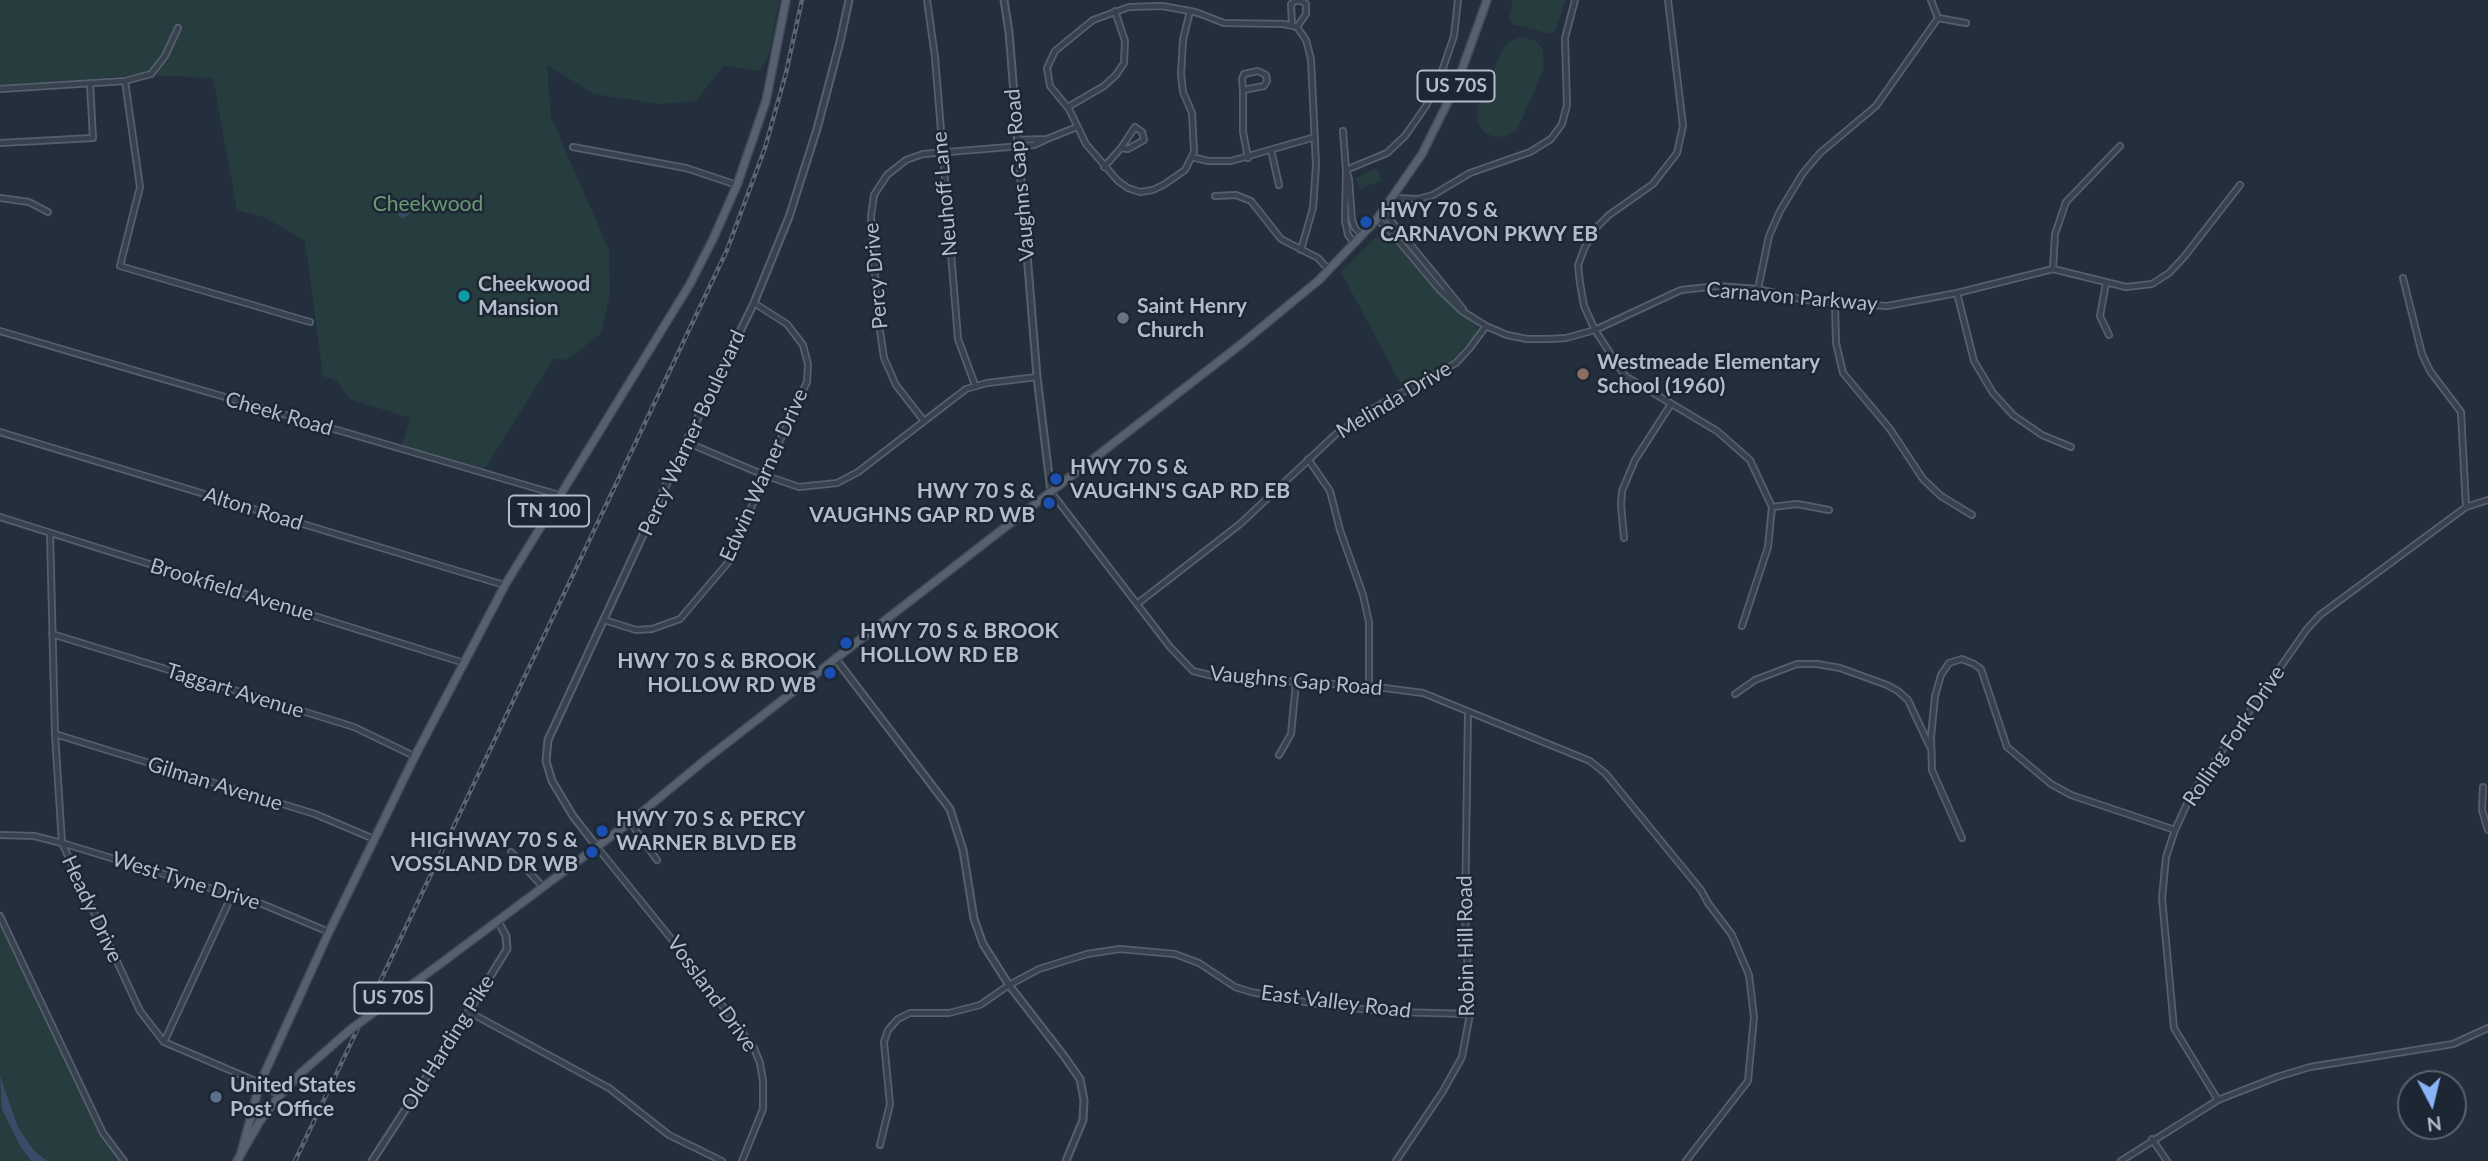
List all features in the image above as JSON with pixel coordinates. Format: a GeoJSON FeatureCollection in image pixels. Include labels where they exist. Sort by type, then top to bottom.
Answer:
{"type":"FeatureCollection","features":[{"type":"Feature","properties":{"kind":"main road","name":"TN 100"},"geometry":{"type":"LineString","coordinates":[[241,1153],[260,1083],[329,932],[415,757],[505,586],[690,284],[715,237],[737,185],[766,101],[786,0]]}},
{"type":"Feature","properties":{"kind":"main road","name":"US 70S"},"geometry":{"type":"LineString","coordinates":[[237,1161],[280,1095],[351,1029],[630,822],[835,658],[1273,320],[1330,270],[1377,219],[1422,154],[1450,102],[1487,0]]}},
{"type":"Feature","properties":{"kind":"main road"},"geometry":{"type":"LineString","coordinates":[[260,1083],[280,1095]]}},
{"type":"Feature","properties":{"kind":"street","name":"Percy Warner Boulevard"},"geometry":{"type":"LineString","coordinates":[[597,847],[557,793],[546,761],[548,740],[686,442],[754,303],[789,217],[817,129],[849,0]]}},
{"type":"Feature","properties":{"kind":"street","name":"Neuhoff Lane"},"geometry":{"type":"LineString","coordinates":[[928,0],[958,339],[975,385]]}},
{"type":"Feature","properties":{"kind":"street","name":"Vaughns Gap Road"},"geometry":{"type":"LineString","coordinates":[[1004,0],[1009,32],[1037,377],[1051,492],[1170,648],[1193,671],[1217,677],[1369,686],[1423,693],[1590,761],[1606,774],[1701,890],[1708,904],[1732,935],[1749,975],[1754,1017],[1748,1081],[1686,1161]]}},
{"type":"Feature","properties":{"kind":"street"},"geometry":{"type":"LineString","coordinates":[[1346,170],[1373,160],[1392,149],[1416,122],[1435,88],[1448,54],[1458,0]]}},
{"type":"Feature","properties":{"kind":"street"},"geometry":{"type":"LineString","coordinates":[[1393,198],[1413,199],[1433,195],[1475,171],[1530,152],[1551,139],[1562,124],[1567,105],[1565,38],[1575,0]]}},
{"type":"Feature","properties":{"kind":"street"},"geometry":{"type":"LineString","coordinates":[[1668,0],[1683,126],[1677,153],[1653,184],[1609,215],[1597,227],[1578,265],[1580,283],[1584,306],[1595,330],[1614,362],[1630,380],[1717,431],[1750,460],[1772,507],[1768,547],[1742,626]]}},
{"type":"Feature","properties":{"kind":"street"},"geometry":{"type":"LineString","coordinates":[[1931,0],[1937,18]]}},
{"type":"Feature","properties":{"kind":"street"},"geometry":{"type":"LineString","coordinates":[[1190,11],[1183,40],[1181,68],[1182,88],[1192,117],[1194,142],[1192,156],[1185,170],[1175,178],[1146,192],[1128,188],[1104,167],[1082,138],[1068,107],[1050,86],[1047,76],[1049,61],[1055,51],[1080,29],[1115,11],[1145,5],[1190,11],[1228,23],[1294,26],[1306,14],[1306,4],[1302,1],[1291,4],[1294,26],[1306,40],[1310,53],[1316,190],[1301,250]]}},
{"type":"Feature","properties":{"kind":"street"},"geometry":{"type":"LineString","coordinates":[[1068,107],[1104,86],[1124,63],[1125,41],[1115,11]]}},
{"type":"Feature","properties":{"kind":"street"},"geometry":{"type":"LineString","coordinates":[[1937,18],[1966,23]]}},
{"type":"Feature","properties":{"kind":"street"},"geometry":{"type":"LineString","coordinates":[[1758,289],[1769,236],[1780,211],[1803,173],[1819,153],[1876,106],[1937,18]]}},
{"type":"Feature","properties":{"kind":"street"},"geometry":{"type":"LineString","coordinates":[[0,89],[125,81],[151,74],[165,56],[178,29]]}},
{"type":"Feature","properties":{"kind":"street"},"geometry":{"type":"LineString","coordinates":[[1243,90],[1264,86],[1266,75],[1260,71],[1244,74],[1242,79],[1244,137],[1248,158]]}},
{"type":"Feature","properties":{"kind":"street"},"geometry":{"type":"LineString","coordinates":[[125,81],[140,187],[120,266],[310,322]]}},
{"type":"Feature","properties":{"kind":"street"},"geometry":{"type":"LineString","coordinates":[[0,143],[93,138],[90,83]]}},
{"type":"Feature","properties":{"kind":"street","name":"Percy Drive"},"geometry":{"type":"LineString","coordinates":[[924,421],[896,385],[884,358],[878,317],[871,216],[874,195],[887,175],[906,160],[923,154],[1047,139],[1077,127]]}},
{"type":"Feature","properties":{"kind":"street"},"geometry":{"type":"LineString","coordinates":[[1104,167],[1135,127],[1144,133],[1142,141],[1127,150],[1121,148]]}},
{"type":"Feature","properties":{"kind":"street"},"geometry":{"type":"LineString","coordinates":[[1343,131],[1346,170],[1345,221],[1355,244]]}},
{"type":"Feature","properties":{"kind":"street"},"geometry":{"type":"LineString","coordinates":[[1192,156],[1212,162],[1248,158],[1291,142],[1315,137]]}},
{"type":"Feature","properties":{"kind":"street"},"geometry":{"type":"LineString","coordinates":[[2053,269],[2055,234],[2066,202],[2120,146]]}},
{"type":"Feature","properties":{"kind":"street"},"geometry":{"type":"LineString","coordinates":[[573,147],[686,168],[737,185]]}},
{"type":"Feature","properties":{"kind":"street"},"geometry":{"type":"LineString","coordinates":[[1271,150],[1279,186]]}},
{"type":"Feature","properties":{"kind":"street"},"geometry":{"type":"LineString","coordinates":[[1346,170],[1352,220],[1363,236]]}},
{"type":"Feature","properties":{"kind":"street","name":"Carnavon Parkway"},"geometry":{"type":"LineString","coordinates":[[1377,219],[1462,311],[1507,335],[1535,340],[1566,338],[1595,330],[1681,290],[1717,286],[1758,289],[1835,304],[1887,306],[1957,293],[2053,269],[2126,287],[2140,286],[2162,279],[2184,257],[2240,185]]}},
{"type":"Feature","properties":{"kind":"street"},"geometry":{"type":"LineString","coordinates":[[1215,196],[1236,195],[1251,201],[1276,233],[1318,258],[1330,270]]}},
{"type":"Feature","properties":{"kind":"street"},"geometry":{"type":"LineString","coordinates":[[0,198],[29,202],[48,212]]}},
{"type":"Feature","properties":{"kind":"street","name":"Carnavon Parkway"},"geometry":{"type":"LineString","coordinates":[[1383,211],[1474,319]]}},
{"type":"Feature","properties":{"kind":"street"},"geometry":{"type":"LineString","coordinates":[[2403,278],[2422,354],[2430,371],[2461,412],[2466,507]]}},
{"type":"Feature","properties":{"kind":"street"},"geometry":{"type":"LineString","coordinates":[[2106,283],[2100,316],[2109,335]]}},
{"type":"Feature","properties":{"kind":"street"},"geometry":{"type":"LineString","coordinates":[[1957,293],[1974,361],[1993,393],[2014,415],[2040,433],[2071,447]]}},
{"type":"Feature","properties":{"kind":"street","name":"Edwin Warner Drive"},"geometry":{"type":"LineString","coordinates":[[604,620],[636,630],[652,629],[680,619],[731,559],[764,475],[807,382],[808,364],[803,345],[787,324],[754,303]]}},
{"type":"Feature","properties":{"kind":"street"},"geometry":{"type":"LineString","coordinates":[[1835,304],[1836,343],[1843,373],[1890,429],[1923,479],[1950,502],[1972,515]]}},
{"type":"Feature","properties":{"kind":"street","name":"Melinda Drive"},"geometry":{"type":"LineString","coordinates":[[1137,604],[1227,534],[1336,434],[1363,415],[1452,366],[1486,326]]}},
{"type":"Feature","properties":{"kind":"street","name":"Cheek Road"},"geometry":{"type":"LineString","coordinates":[[0,331],[559,495]]}},
{"type":"Feature","properties":{"kind":"street"},"geometry":{"type":"LineString","coordinates":[[686,442],[799,487],[836,483],[858,472],[953,397],[975,385],[1037,377]]}},
{"type":"Feature","properties":{"kind":"street"},"geometry":{"type":"LineString","coordinates":[[1624,538],[1620,505],[1622,491],[1635,460],[1671,404]]}},
{"type":"Feature","properties":{"kind":"street","name":"Alton Road"},"geometry":{"type":"LineString","coordinates":[[0,432],[505,586]]}},
{"type":"Feature","properties":{"kind":"street"},"geometry":{"type":"LineString","coordinates":[[1308,459],[1330,491],[1370,622],[1369,686]]}},
{"type":"Feature","properties":{"kind":"street","name":"Rolling Fork Drive"},"geometry":{"type":"LineString","coordinates":[[2218,1100],[2174,1028],[2162,898],[2166,858],[2175,830],[2191,795],[2307,629],[2320,615],[2466,507],[2488,500]]}},
{"type":"Feature","properties":{"kind":"street"},"geometry":{"type":"LineString","coordinates":[[1772,507],[1797,504],[1829,510]]}},
{"type":"Feature","properties":{"kind":"street","name":"Brookfield Avenue"},"geometry":{"type":"LineString","coordinates":[[0,517],[464,663]]}},
{"type":"Feature","properties":{"kind":"street","name":"Heady Drive"},"geometry":{"type":"LineString","coordinates":[[50,533],[55,734],[62,843],[140,1011],[164,1042],[260,1083]]}},
{"type":"Feature","properties":{"kind":"street","name":"Taggart Avenue"},"geometry":{"type":"LineString","coordinates":[[52,634],[353,727],[415,757]]}},
{"type":"Feature","properties":{"kind":"street"},"geometry":{"type":"LineString","coordinates":[[835,658],[950,809],[962,850],[974,919],[983,944],[1009,985],[1080,1079],[1084,1100],[1083,1120],[1066,1161]]}},
{"type":"Feature","properties":{"kind":"street"},"geometry":{"type":"LineString","coordinates":[[1962,838],[1933,770],[1932,751],[1934,696],[1941,675],[1950,663],[1962,659],[1981,669],[2007,747],[2045,779],[2071,795],[2175,830]]}},
{"type":"Feature","properties":{"kind":"street"},"geometry":{"type":"LineString","coordinates":[[1735,694],[1755,680],[1797,664],[1840,668],[1886,685],[1908,700],[1932,751]]}},
{"type":"Feature","properties":{"kind":"street"},"geometry":{"type":"LineString","coordinates":[[1279,755],[1292,734],[1296,683]]}},
{"type":"Feature","properties":{"kind":"street","name":"Robin Hill Road"},"geometry":{"type":"LineString","coordinates":[[1396,1161],[1443,1091],[1462,1057],[1469,1014],[1465,914],[1468,712]]}},
{"type":"Feature","properties":{"kind":"street","name":"Gilman Avenue"},"geometry":{"type":"LineString","coordinates":[[55,734],[315,814],[374,839]]}},
{"type":"Feature","properties":{"kind":"street"},"geometry":{"type":"LineString","coordinates":[[2483,787],[2482,810],[2488,830]]}},
{"type":"Feature","properties":{"kind":"street"},"geometry":{"type":"LineString","coordinates":[[630,822],[657,859]]}},
{"type":"Feature","properties":{"kind":"street","name":"West Tyne Drive"},"geometry":{"type":"LineString","coordinates":[[0,835],[34,836],[62,843],[262,904],[329,932]]}},
{"type":"Feature","properties":{"kind":"street","name":"Vossland Drive"},"geometry":{"type":"LineString","coordinates":[[597,847],[682,952],[754,1048],[760,1062],[764,1087],[763,1109],[742,1161]]}},
{"type":"Feature","properties":{"kind":"street"},"geometry":{"type":"LineString","coordinates":[[511,852],[542,886]]}},
{"type":"Feature","properties":{"kind":"street"},"geometry":{"type":"LineString","coordinates":[[164,1042],[232,895]]}},
{"type":"Feature","properties":{"kind":"street"},"geometry":{"type":"LineString","coordinates":[[0,916],[103,1133],[124,1161]]}},
{"type":"Feature","properties":{"kind":"street","name":"Old Harding Pike"},"geometry":{"type":"LineString","coordinates":[[372,1161],[507,949],[506,936],[498,921]]}},
{"type":"Feature","properties":{"kind":"street","name":"East Valley Road"},"geometry":{"type":"LineString","coordinates":[[880,1145],[890,1104],[884,1042],[888,1030],[898,1019],[911,1013],[949,1013],[980,1005],[1040,968],[1087,954],[1142,950],[1188,957],[1236,987],[1251,992],[1352,1008],[1469,1014]]}},
{"type":"Feature","properties":{"kind":"street"},"geometry":{"type":"LineString","coordinates":[[469,1012],[609,1088],[669,1135],[722,1161]]}},
{"type":"Feature","properties":{"kind":"street"},"geometry":{"type":"LineString","coordinates":[[2121,1161],[2152,1139],[2218,1100],[2277,1077],[2309,1067],[2454,1044],[2488,1028]]}},
{"type":"Feature","properties":{"kind":"street"},"geometry":{"type":"LineString","coordinates":[[2152,1139],[2167,1161]]}},
{"type":"Feature","properties":{"kind":"green space","name":"Cheekwood"},"geometry":{"type":"Polygon","coordinates":[[[0,0],[779,0],[770,51],[760,71],[724,65],[696,101],[658,104],[594,94],[547,65],[551,117],[609,250],[610,293],[601,334],[566,360],[554,358],[484,470],[402,445],[410,418],[350,399],[337,381],[323,376],[305,241],[266,218],[237,210],[213,78],[141,75],[0,86],[0,0]]]}},
{"type":"Feature","properties":{"kind":"green space"},"geometry":{"type":"Polygon","coordinates":[[[1510,0],[1565,0],[1556,30],[1550,34],[1512,24],[1509,18],[1513,2],[1510,0]]]}},
{"type":"Feature","properties":{"kind":"green space"},"geometry":{"type":"Polygon","coordinates":[[[1522,37],[1535,41],[1543,49],[1544,68],[1517,130],[1504,137],[1492,136],[1484,132],[1478,124],[1477,109],[1503,48],[1510,41],[1522,37]]]}},
{"type":"Feature","properties":{"kind":"green space"},"geometry":{"type":"Polygon","coordinates":[[[1377,168],[1382,180],[1360,189],[1355,178],[1377,168]]]}},
{"type":"Feature","properties":{"kind":"green space"},"geometry":{"type":"Polygon","coordinates":[[[1379,234],[1392,237],[1437,292],[1477,326],[1477,332],[1452,361],[1403,388],[1341,272],[1379,234]]]}},
{"type":"Feature","properties":{"kind":"green space"},"geometry":{"type":"Polygon","coordinates":[[[0,916],[103,1133],[124,1161],[0,1161],[0,916]]]}},
{"type":"Feature","properties":{"kind":"water"},"geometry":{"type":"Polygon","coordinates":[[[400,198],[409,198],[414,206],[403,218],[395,207],[395,202],[400,198]]]}},
{"type":"Feature","properties":{"kind":"water"},"geometry":{"type":"Polygon","coordinates":[[[0,1076],[18,1127],[34,1151],[47,1161],[31,1161],[19,1144],[2,1109],[0,1076]]]}},
{"type":"Feature","properties":{"kind":"railway"},"geometry":{"type":"LineString","coordinates":[[295,1161],[727,250],[765,148],[786,73],[802,0]]}},
{"type":"Feature","properties":{"kind":"place","name":"HWY 70 S & CARNAVON PKWY EB"},"geometry":{"type":"Point","coordinates":[1366,222]}},
{"type":"Feature","properties":{"kind":"place","name":"Cheekwood Mansion"},"geometry":{"type":"Point","coordinates":[464,296]}},
{"type":"Feature","properties":{"kind":"place","name":"Saint Henry Church"},"geometry":{"type":"Point","coordinates":[1123,318]}},
{"type":"Feature","properties":{"kind":"place","name":"Westmeade Elementary School (1960)"},"geometry":{"type":"Point","coordinates":[1583,374]}},
{"type":"Feature","properties":{"kind":"place","name":"HWY 70 S & VAUGHN'S GAP RD EB"},"geometry":{"type":"Point","coordinates":[1056,479]}},
{"type":"Feature","properties":{"kind":"place","name":"HWY 70 S & VAUGHNS GAP RD WB"},"geometry":{"type":"Point","coordinates":[1049,503]}},
{"type":"Feature","properties":{"kind":"place","name":"HWY 70 S & BROOK HOLLOW RD EB"},"geometry":{"type":"Point","coordinates":[846,643]}},
{"type":"Feature","properties":{"kind":"place","name":"HWY 70 S & BROOK HOLLOW RD WB"},"geometry":{"type":"Point","coordinates":[830,673]}},
{"type":"Feature","properties":{"kind":"place","name":"HWY 70 S & PERCY WARNER BLVD EB"},"geometry":{"type":"Point","coordinates":[602,831]}},
{"type":"Feature","properties":{"kind":"place","name":"HIGHWAY 70 S & VOSSLAND DR WB"},"geometry":{"type":"Point","coordinates":[592,852]}},
{"type":"Feature","properties":{"kind":"place","name":"United States Post Office"},"geometry":{"type":"Point","coordinates":[216,1097]}}]}
